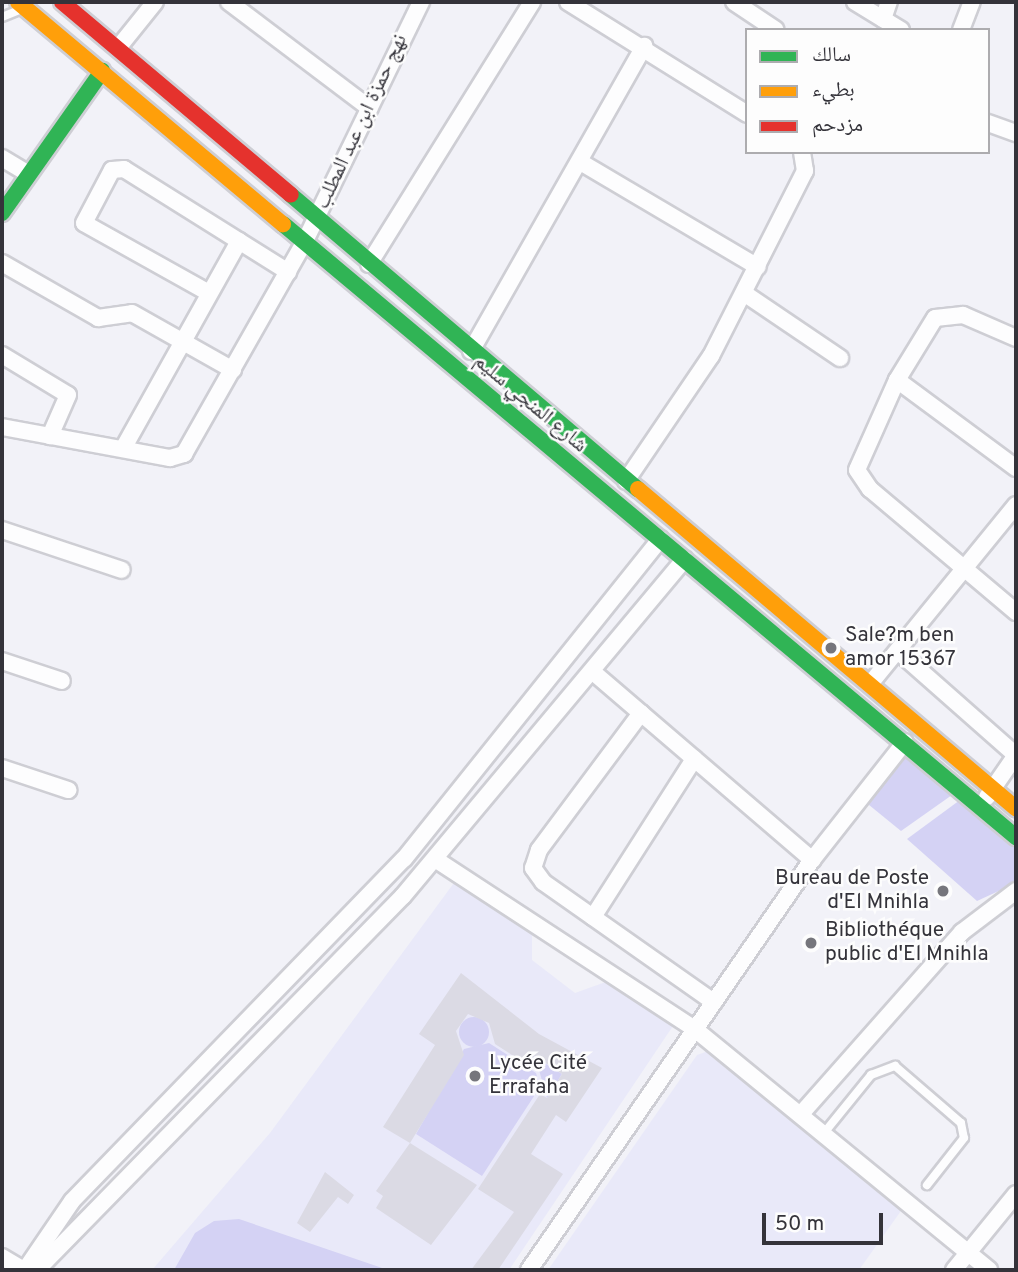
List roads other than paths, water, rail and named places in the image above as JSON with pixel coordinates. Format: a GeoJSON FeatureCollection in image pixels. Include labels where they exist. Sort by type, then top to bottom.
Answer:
{"type":"FeatureCollection","features":[{"type":"Feature","properties":{"kind":"main road","name":"شارع المنجي سليم"},"geometry":{"type":"LineString","coordinates":[[62,2],[315,220],[1016,808]]}},
{"type":"Feature","properties":{"kind":"main road","name":"شارع المنجي سليم"},"geometry":{"type":"LineString","coordinates":[[22,5],[1016,837]]}},
{"type":"Feature","properties":{"kind":"main road"},"geometry":{"type":"LineString","coordinates":[[2,213],[102,71]]}},
{"type":"Feature","properties":{"kind":"street"},"geometry":{"type":"LineString","coordinates":[[118,48],[155,2]]}},
{"type":"Feature","properties":{"kind":"street"},"geometry":{"type":"LineString","coordinates":[[229,2],[369,108]]}},
{"type":"Feature","properties":{"kind":"street","name":"نهج حمزة ابن عبد المطلب"},"geometry":{"type":"LineString","coordinates":[[2,428],[124,447],[170,458],[184,454],[304,243],[421,2]]}},
{"type":"Feature","properties":{"kind":"street"},"geometry":{"type":"LineString","coordinates":[[369,264],[531,2]]}},
{"type":"Feature","properties":{"kind":"street"},"geometry":{"type":"LineString","coordinates":[[568,2],[644,46],[745,113]]}},
{"type":"Feature","properties":{"kind":"street"},"geometry":{"type":"LineString","coordinates":[[734,2],[773,28]]}},
{"type":"Feature","properties":{"kind":"street"},"geometry":{"type":"LineString","coordinates":[[855,2],[898,28]]}},
{"type":"Feature","properties":{"kind":"street"},"geometry":{"type":"LineString","coordinates":[[883,19],[889,2]]}},
{"type":"Feature","properties":{"kind":"street"},"geometry":{"type":"LineString","coordinates":[[962,28],[972,2]]}},
{"type":"Feature","properties":{"kind":"street"},"geometry":{"type":"LineString","coordinates":[[471,351],[582,163],[644,46]]}},
{"type":"Feature","properties":{"kind":"street"},"geometry":{"type":"LineString","coordinates":[[990,124],[1015,130]]}},
{"type":"Feature","properties":{"kind":"street"},"geometry":{"type":"LineString","coordinates":[[626,481],[687,397],[744,293],[805,171],[802,154]]}},
{"type":"Feature","properties":{"kind":"street"},"geometry":{"type":"LineString","coordinates":[[2,158],[29,174]]}},
{"type":"Feature","properties":{"kind":"street"},"geometry":{"type":"LineString","coordinates":[[582,163],[758,267]]}},
{"type":"Feature","properties":{"kind":"street"},"geometry":{"type":"LineString","coordinates":[[209,293],[86,225],[84,214],[108,174],[119,168],[288,272]]}},
{"type":"Feature","properties":{"kind":"street"},"geometry":{"type":"LineString","coordinates":[[124,447],[239,240]]}},
{"type":"Feature","properties":{"kind":"street"},"geometry":{"type":"LineString","coordinates":[[2,263],[96,317],[128,311],[233,370]]}},
{"type":"Feature","properties":{"kind":"street"},"geometry":{"type":"LineString","coordinates":[[744,293],[840,358]]}},
{"type":"Feature","properties":{"kind":"street"},"geometry":{"type":"LineString","coordinates":[[1016,338],[947,312],[925,331],[897,380],[858,470],[870,489],[1016,611]]}},
{"type":"Feature","properties":{"kind":"street"},"geometry":{"type":"LineString","coordinates":[[2,355],[68,395],[50,436]]}},
{"type":"Feature","properties":{"kind":"street"},"geometry":{"type":"LineString","coordinates":[[897,380],[1016,468]]}},
{"type":"Feature","properties":{"kind":"street"},"geometry":{"type":"LineString","coordinates":[[870,684],[899,652],[1016,505]]}},
{"type":"Feature","properties":{"kind":"street"},"geometry":{"type":"LineString","coordinates":[[2,530],[122,570]]}},
{"type":"Feature","properties":{"kind":"street"},"geometry":{"type":"LineString","coordinates":[[2,1257],[25,1270],[72,1201],[334,936],[541,694],[660,539]]}},
{"type":"Feature","properties":{"kind":"street"},"geometry":{"type":"LineString","coordinates":[[37,1270],[353,952],[593,672],[685,559]]}},
{"type":"Feature","properties":{"kind":"street"},"geometry":{"type":"LineString","coordinates":[[899,652],[1016,755],[979,807]]}},
{"type":"Feature","properties":{"kind":"street"},"geometry":{"type":"LineString","coordinates":[[2,661],[62,681]]}},
{"type":"Feature","properties":{"kind":"street"},"geometry":{"type":"LineString","coordinates":[[593,672],[812,860]]}},
{"type":"Feature","properties":{"kind":"street"},"geometry":{"type":"LineString","coordinates":[[641,713],[534,859],[543,883],[714,1002]]}},
{"type":"Feature","properties":{"kind":"street"},"geometry":{"type":"LineString","coordinates":[[529,1270],[812,860],[905,742]]}},
{"type":"Feature","properties":{"kind":"street"},"geometry":{"type":"LineString","coordinates":[[593,917],[694,759]]}},
{"type":"Feature","properties":{"kind":"street"},"geometry":{"type":"LineString","coordinates":[[2,768],[68,790]]}},
{"type":"Feature","properties":{"kind":"street"},"geometry":{"type":"LineString","coordinates":[[435,859],[696,1030],[989,1270]]}},
{"type":"Feature","properties":{"kind":"street"},"geometry":{"type":"LineString","coordinates":[[801,1114],[961,932],[1016,891]]}},
{"type":"Feature","properties":{"kind":"street"},"geometry":{"type":"LineString","coordinates":[[334,936],[353,952]]}},
{"type":"Feature","properties":{"kind":"street"},"geometry":{"type":"LineString","coordinates":[[954,1270],[1016,1195]]}},
{"type":"Feature","properties":{"kind":"lane"},"geometry":{"type":"LineString","coordinates":[[2,17],[22,5]]}},
{"type":"Feature","properties":{"kind":"lane"},"geometry":{"type":"LineString","coordinates":[[824,1133],[871,1075],[895,1066],[961,1123],[964,1138],[927,1185]]}},
{"type":"Feature","properties":{"kind":"place","name":"Sale?m ben amor 15367"},"geometry":{"type":"Point","coordinates":[831,648]}},
{"type":"Feature","properties":{"kind":"place","name":"Bureau de Poste d'El Mnihla"},"geometry":{"type":"Point","coordinates":[943,891]}},
{"type":"Feature","properties":{"kind":"place","name":"Bibliothéque public d'El Mnihla"},"geometry":{"type":"Point","coordinates":[811,943]}},
{"type":"Feature","properties":{"kind":"place","name":"Lycée Cité Errafaha"},"geometry":{"type":"Point","coordinates":[475,1076]}}]}
